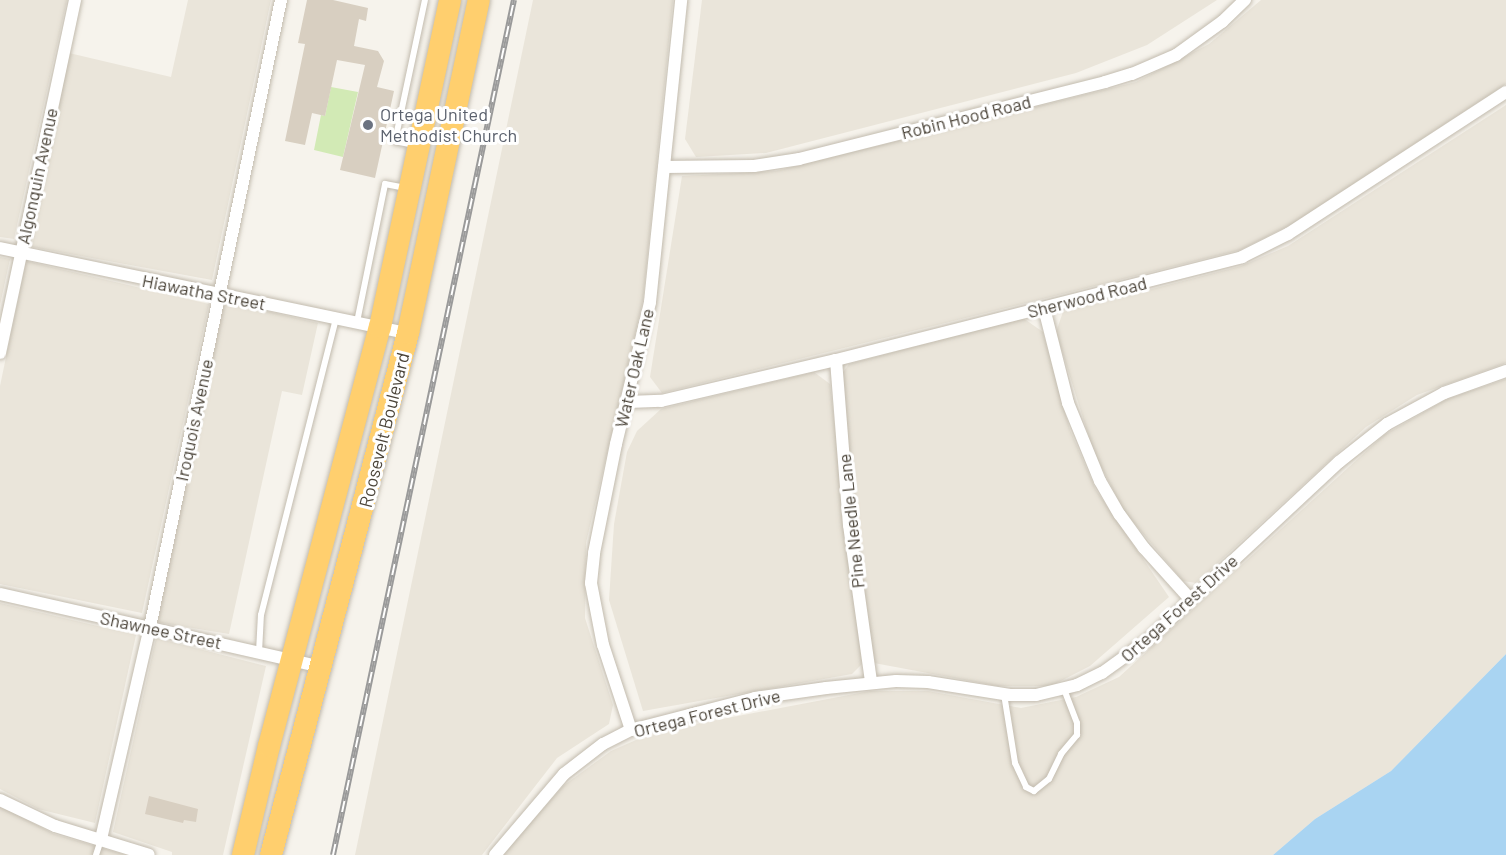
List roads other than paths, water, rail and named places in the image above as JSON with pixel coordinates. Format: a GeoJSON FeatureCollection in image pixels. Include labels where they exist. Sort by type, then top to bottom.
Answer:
{"type":"FeatureCollection","features":[{"type":"Feature","properties":{"kind":"highway","name":"Roosevelt Boulevard"},"geometry":{"type":"LineString","coordinates":[[243,855],[380,327],[450,0]]}},
{"type":"Feature","properties":{"kind":"highway","name":"Roosevelt Boulevard"},"geometry":{"type":"LineString","coordinates":[[271,855],[408,333],[478,0]]}},
{"type":"Feature","properties":{"kind":"street","name":"Algonquin Avenue"},"geometry":{"type":"LineString","coordinates":[[0,353],[75,0]]}},
{"type":"Feature","properties":{"kind":"street","name":"Iroquois Avenue"},"geometry":{"type":"LineString","coordinates":[[101,839],[150,627],[281,0]]}},
{"type":"Feature","properties":{"kind":"street","name":"Water Oak Lane"},"geometry":{"type":"LineString","coordinates":[[631,730],[603,645],[591,583],[598,531],[616,444],[628,402],[650,302],[681,0]]}},
{"type":"Feature","properties":{"kind":"street","name":"Robin Hood Road"},"geometry":{"type":"LineString","coordinates":[[664,167],[754,166],[799,159],[1123,76],[1176,55],[1222,22],[1245,0]]}},
{"type":"Feature","properties":{"kind":"street","name":"Sherwood Road"},"geometry":{"type":"LineString","coordinates":[[628,402],[661,401],[836,360],[1215,265],[1266,246],[1506,92]]}},
{"type":"Feature","properties":{"kind":"street","name":"Hiawatha Street"},"geometry":{"type":"LineString","coordinates":[[0,248],[408,333]]}},
{"type":"Feature","properties":{"kind":"street"},"geometry":{"type":"LineString","coordinates":[[1044,308],[1068,404],[1096,473],[1120,515],[1138,540],[1164,573],[1191,600]]}},
{"type":"Feature","properties":{"kind":"street","name":"Pine Needle Lane"},"geometry":{"type":"LineString","coordinates":[[836,360],[849,525],[871,682]]}},
{"type":"Feature","properties":{"kind":"street","name":"Ortega Forest Drive"},"geometry":{"type":"LineString","coordinates":[[495,855],[564,774],[603,744],[631,730],[755,698],[871,682],[928,682],[1004,694],[1036,694],[1064,689],[1102,673],[1131,654],[1332,469],[1387,424],[1444,393],[1506,371]]}},
{"type":"Feature","properties":{"kind":"street","name":"Shawnee Street"},"geometry":{"type":"LineString","coordinates":[[0,594],[260,651],[321,667]]}},
{"type":"Feature","properties":{"kind":"street"},"geometry":{"type":"LineString","coordinates":[[0,800],[55,826],[148,855]]}},
{"type":"Feature","properties":{"kind":"lane"},"geometry":{"type":"LineString","coordinates":[[419,146],[395,141],[425,0]]}},
{"type":"Feature","properties":{"kind":"lane"},"geometry":{"type":"LineString","coordinates":[[357,322],[386,184],[410,189]]}},
{"type":"Feature","properties":{"kind":"lane"},"geometry":{"type":"LineString","coordinates":[[260,651],[261,615],[336,318]]}},
{"type":"Feature","properties":{"kind":"lane"},"geometry":{"type":"LineString","coordinates":[[1004,694],[1015,763],[1026,787],[1034,791],[1049,779],[1061,754],[1077,735],[1077,723],[1064,689]]}},
{"type":"Feature","properties":{"kind":"lane"},"geometry":{"type":"LineString","coordinates":[[96,855],[101,839]]}},
{"type":"Feature","properties":{"kind":"water"},"geometry":{"type":"Polygon","coordinates":[[[1506,654],[1506,855],[1273,855],[1315,819],[1391,771],[1506,654]]]}},
{"type":"Feature","properties":{"kind":"railway"},"geometry":{"type":"LineString","coordinates":[[333,855],[514,0]]}},
{"type":"Feature","properties":{"kind":"place","name":"Ortega United Methodist Church"},"geometry":{"type":"Point","coordinates":[368,125]}}]}
